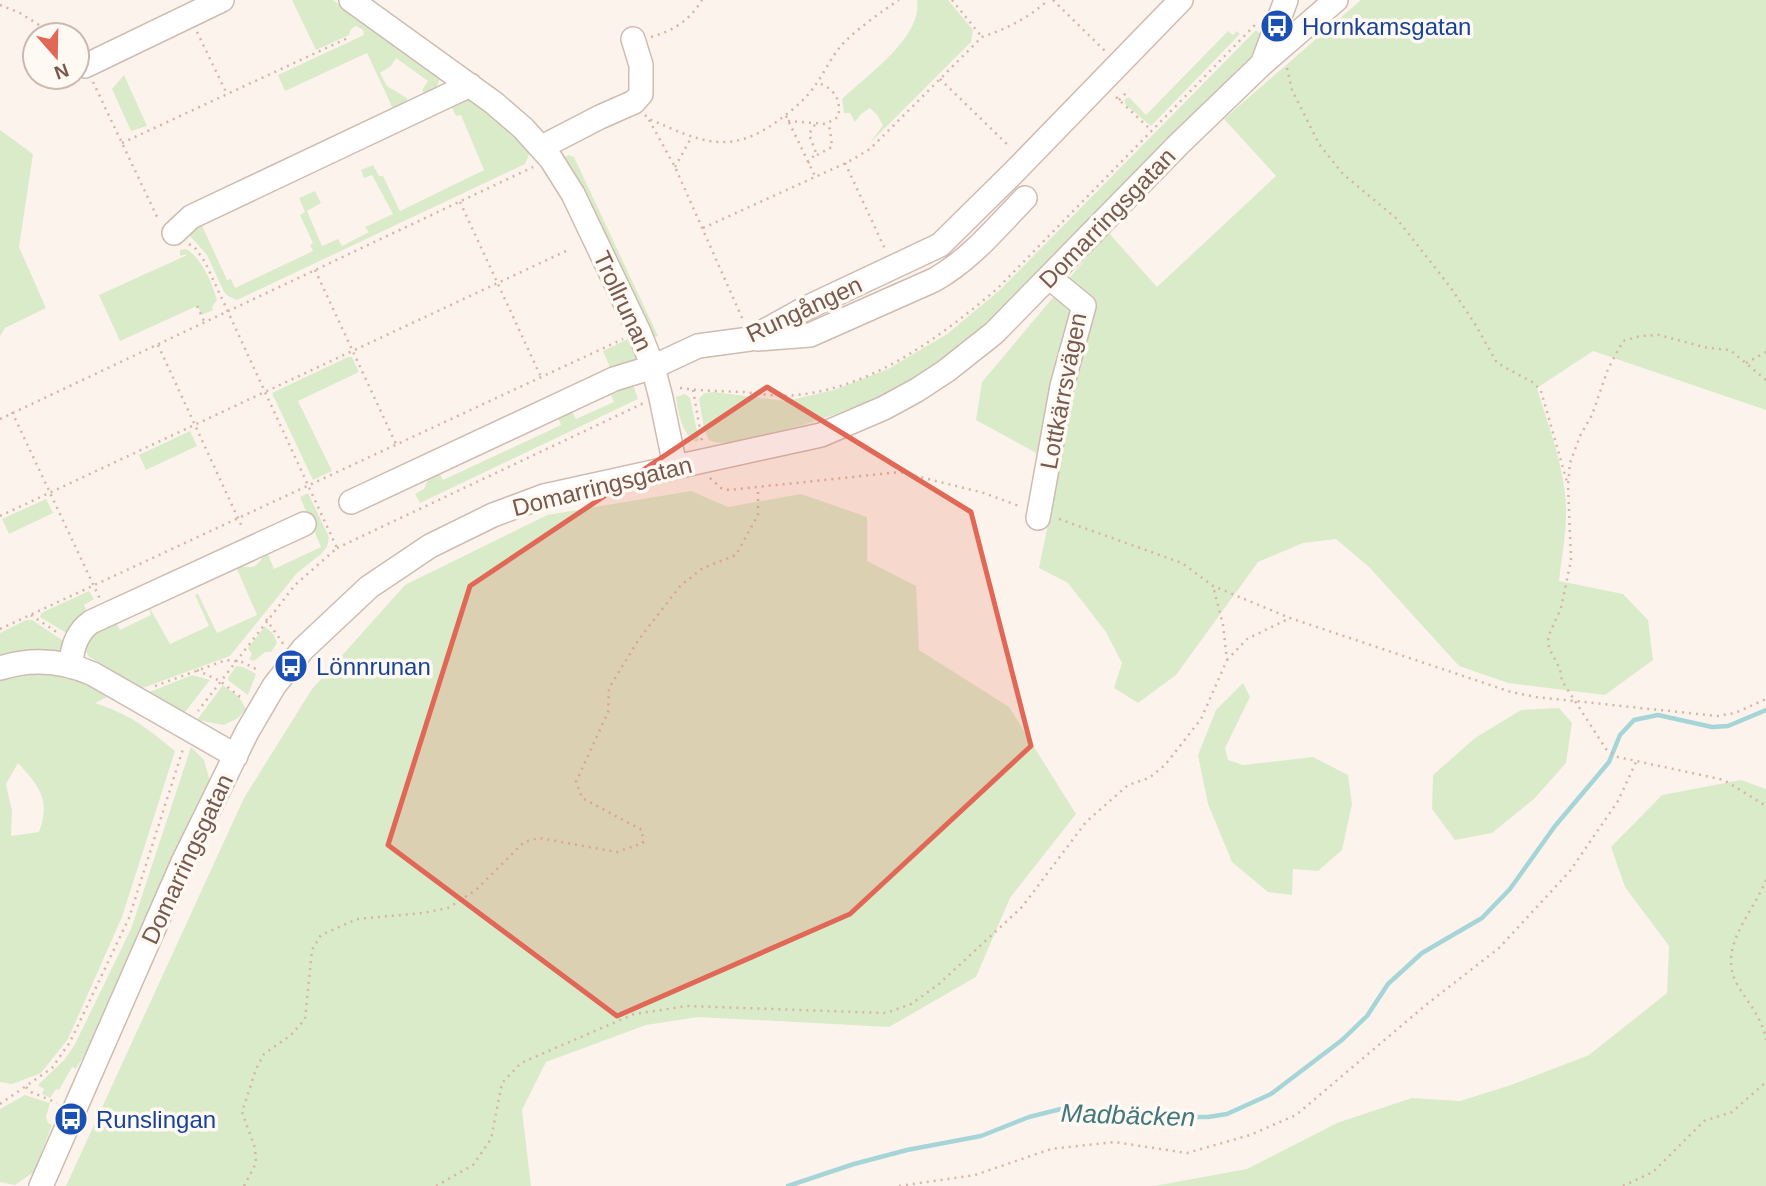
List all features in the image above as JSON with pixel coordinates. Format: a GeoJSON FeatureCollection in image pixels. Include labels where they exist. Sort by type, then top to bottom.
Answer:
{"type":"FeatureCollection","features":[{"type":"Feature","properties":{"kind":"street"},"geometry":{"type":"LineString","coordinates":[[91,63],[222,0]]}},
{"type":"Feature","properties":{"kind":"street","name":"Trollrunan"},"geometry":{"type":"LineString","coordinates":[[351,0],[494,103],[546,153],[573,194],[639,331],[653,367],[675,466]]}},
{"type":"Feature","properties":{"kind":"street","name":"Rungången"},"geometry":{"type":"LineString","coordinates":[[351,502],[614,379],[653,367],[698,346],[750,340],[804,309],[940,245],[1181,0]]}},
{"type":"Feature","properties":{"kind":"street"},"geometry":{"type":"LineString","coordinates":[[1262,64],[1286,0]]}},
{"type":"Feature","properties":{"kind":"street","name":"Domarringsgatan"},"geometry":{"type":"LineString","coordinates":[[41,1186],[183,862],[260,710],[274,686],[303,649],[349,605],[391,570],[430,546],[493,515],[544,496],[821,435],[884,408],[917,390],[977,347],[1050,278],[1179,144],[1262,64],[1336,0]]}},
{"type":"Feature","properties":{"kind":"street"},"geometry":{"type":"LineString","coordinates":[[546,153],[641,110],[641,65],[634,39]]}},
{"type":"Feature","properties":{"kind":"street"},"geometry":{"type":"LineString","coordinates":[[174,233],[191,217],[470,85]]}},
{"type":"Feature","properties":{"kind":"street"},"geometry":{"type":"LineString","coordinates":[[750,340],[810,335],[934,280],[952,270],[972,253],[1025,198]]}},
{"type":"Feature","properties":{"kind":"street","name":"Lottkärrsvägen"},"geometry":{"type":"LineString","coordinates":[[1039,515],[1062,386],[1084,306],[1050,278]]}},
{"type":"Feature","properties":{"kind":"street"},"geometry":{"type":"LineString","coordinates":[[73,655],[83,628],[304,524]]}},
{"type":"Feature","properties":{"kind":"street"},"geometry":{"type":"LineString","coordinates":[[0,668],[73,655],[134,698],[236,756]]}},
{"type":"Feature","properties":{"kind":"path"},"geometry":{"type":"LineString","coordinates":[[634,39],[653,37],[675,28],[694,14],[702,0]]}},
{"type":"Feature","properties":{"kind":"path"},"geometry":{"type":"LineString","coordinates":[[641,110],[691,138],[722,142],[750,138],[800,103],[827,70],[840,47],[899,0]]}},
{"type":"Feature","properties":{"kind":"path"},"geometry":{"type":"LineString","coordinates":[[952,0],[982,37]]}},
{"type":"Feature","properties":{"kind":"path"},"geometry":{"type":"LineString","coordinates":[[703,228],[870,149],[982,37],[1004,30],[1050,0],[1118,63]]}},
{"type":"Feature","properties":{"kind":"path"},"geometry":{"type":"LineString","coordinates":[[0,5],[33,21]]}},
{"type":"Feature","properties":{"kind":"path"},"geometry":{"type":"LineString","coordinates":[[189,16],[227,93]]}},
{"type":"Feature","properties":{"kind":"path"},"geometry":{"type":"LineString","coordinates":[[122,143],[350,37]]}},
{"type":"Feature","properties":{"kind":"path"},"geometry":{"type":"LineString","coordinates":[[1287,70],[1292,90],[1319,144],[1343,174],[1397,219],[1451,288],[1497,363],[1534,383],[1541,391],[1568,485]]}},
{"type":"Feature","properties":{"kind":"path"},"geometry":{"type":"LineString","coordinates":[[91,78],[160,222],[196,250],[227,310]]}},
{"type":"Feature","properties":{"kind":"path"},"geometry":{"type":"LineString","coordinates":[[940,79],[1024,162]]}},
{"type":"Feature","properties":{"kind":"path"},"geometry":{"type":"LineString","coordinates":[[1101,82],[1151,130]]}},
{"type":"Feature","properties":{"kind":"path"},"geometry":{"type":"LineString","coordinates":[[788,121],[827,124],[838,117],[840,106],[834,93],[825,85],[816,83]]}},
{"type":"Feature","properties":{"kind":"path"},"geometry":{"type":"LineString","coordinates":[[1119,100],[1129,90]]}},
{"type":"Feature","properties":{"kind":"path"},"geometry":{"type":"LineString","coordinates":[[641,110],[675,167],[750,340]]}},
{"type":"Feature","properties":{"kind":"path"},"geometry":{"type":"LineString","coordinates":[[785,116],[815,176]]}},
{"type":"Feature","properties":{"kind":"path"},"geometry":{"type":"LineString","coordinates":[[815,156],[809,134],[816,124]]}},
{"type":"Feature","properties":{"kind":"path"},"geometry":{"type":"LineString","coordinates":[[808,163],[832,147],[827,124]]}},
{"type":"Feature","properties":{"kind":"path"},"geometry":{"type":"LineString","coordinates":[[675,167],[691,138]]}},
{"type":"Feature","properties":{"kind":"path"},"geometry":{"type":"LineString","coordinates":[[0,419],[460,202],[546,153]]}},
{"type":"Feature","properties":{"kind":"path"},"geometry":{"type":"LineString","coordinates":[[845,163],[893,268]]}},
{"type":"Feature","properties":{"kind":"path"},"geometry":{"type":"LineString","coordinates":[[460,202],[541,377]]}},
{"type":"Feature","properties":{"kind":"path"},"geometry":{"type":"LineString","coordinates":[[0,516],[566,251]]}},
{"type":"Feature","properties":{"kind":"path"},"geometry":{"type":"LineString","coordinates":[[314,270],[397,444]]}},
{"type":"Feature","properties":{"kind":"path"},"geometry":{"type":"LineString","coordinates":[[197,306],[204,321]]}},
{"type":"Feature","properties":{"kind":"path"},"geometry":{"type":"LineString","coordinates":[[0,629],[639,331]]}},
{"type":"Feature","properties":{"kind":"path"},"geometry":{"type":"LineString","coordinates":[[1766,380],[1730,349],[1708,348],[1659,335],[1640,335],[1623,341],[1608,369],[1592,415],[1573,452],[1568,485],[1571,560],[1561,608],[1548,637],[1549,649],[1560,670],[1562,681],[1606,748],[1618,757],[1636,762],[1724,780],[1766,806]]}},
{"type":"Feature","properties":{"kind":"path"},"geometry":{"type":"LineString","coordinates":[[157,343],[252,548]]}},
{"type":"Feature","properties":{"kind":"path"},"geometry":{"type":"LineString","coordinates":[[1746,363],[1766,352]]}},
{"type":"Feature","properties":{"kind":"path"},"geometry":{"type":"LineString","coordinates":[[337,548],[679,388],[693,390],[709,478],[721,488],[758,487],[900,472],[984,493],[1039,515],[1182,563],[1213,586],[1290,618],[1511,692],[1726,716],[1766,699]]}},
{"type":"Feature","properties":{"kind":"path"},"geometry":{"type":"LineString","coordinates":[[12,412],[107,615]]}},
{"type":"Feature","properties":{"kind":"path"},"geometry":{"type":"LineString","coordinates":[[244,1186],[257,1163],[255,1148],[242,1112],[256,1069],[264,1054],[291,1035],[305,1019],[313,950],[321,935],[357,919],[448,908],[476,890],[524,842],[539,838],[617,852],[643,843],[642,830],[582,798],[576,782],[608,712],[609,688],[639,639],[681,585],[703,568],[736,555],[758,515],[758,487]]}},
{"type":"Feature","properties":{"kind":"path"},"geometry":{"type":"LineString","coordinates":[[1213,586],[1223,625],[1227,660]]}},
{"type":"Feature","properties":{"kind":"path"},"geometry":{"type":"LineString","coordinates":[[31,615],[73,655]]}},
{"type":"Feature","properties":{"kind":"path"},"geometry":{"type":"LineString","coordinates":[[436,1186],[473,1165],[491,1139],[502,1083],[521,1063],[634,1014],[688,1006],[886,1013],[911,1004],[939,984],[1022,907],[1086,822],[1128,785],[1149,778],[1166,765],[1201,719],[1227,660],[1247,639],[1290,618]]}},
{"type":"Feature","properties":{"kind":"path"},"geometry":{"type":"LineString","coordinates":[[266,619],[285,646]]}},
{"type":"Feature","properties":{"kind":"path"},"geometry":{"type":"LineString","coordinates":[[134,698],[143,691],[226,660],[242,662],[262,672],[267,667]]}},
{"type":"Feature","properties":{"kind":"path"},"geometry":{"type":"LineString","coordinates":[[197,670],[220,681],[260,710]]}},
{"type":"Feature","properties":{"kind":"path"},"geometry":{"type":"LineString","coordinates":[[899,1186],[975,1175],[1051,1149],[1114,1142],[1187,1153],[1250,1135],[1296,1115],[1427,1004],[1499,948],[1570,871],[1618,801],[1636,762]]}},
{"type":"Feature","properties":{"kind":"path"},"geometry":{"type":"LineString","coordinates":[[1766,880],[1735,938],[1730,953],[1730,965],[1735,981],[1757,1013],[1766,1040]]}},
{"type":"Feature","properties":{"kind":"path"},"geometry":{"type":"LineString","coordinates":[[1623,1186],[1653,1172],[1704,1121],[1732,1112],[1766,1082]]}},
{"type":"Feature","properties":{"kind":"path"},"geometry":{"type":"LineString","coordinates":[[26,1087],[31,1092],[60,1104]]}},
{"type":"Feature","properties":{"kind":"highlighted area"},"geometry":{"type":"Polygon","coordinates":[[[767,387],[971,512],[1031,746],[850,914],[617,1016],[388,845],[470,586],[767,387]]]}},
{"type":"Feature","properties":{"kind":"green space"},"geometry":{"type":"Polygon","coordinates":[[[292,0],[333,0],[440,77],[437,88],[425,95],[422,90],[428,81],[396,58],[391,66],[380,73],[387,86],[407,98],[407,103],[394,111],[367,53],[285,91],[278,75],[364,35],[363,30],[356,26],[351,29],[349,35],[316,50],[292,0]]]}},
{"type":"Feature","properties":{"kind":"green space"},"geometry":{"type":"Polygon","coordinates":[[[917,0],[948,0],[973,30],[971,42],[870,143],[883,125],[877,115],[870,108],[855,122],[850,113],[844,113],[842,99],[902,42],[916,14],[917,0]]]}},
{"type":"Feature","properties":{"kind":"green space"},"geometry":{"type":"Polygon","coordinates":[[[1361,0],[1766,0],[1766,410],[1593,351],[1537,388],[1565,490],[1566,524],[1559,581],[1623,594],[1648,620],[1653,660],[1605,695],[1508,683],[1459,666],[1370,568],[1336,539],[1303,543],[1258,562],[1176,675],[1138,703],[1114,688],[1122,663],[1106,632],[1068,583],[1039,568],[1060,466],[976,420],[982,382],[1108,232],[1157,287],[1276,176],[1224,119],[1361,0]]]}},
{"type":"Feature","properties":{"kind":"green space"},"geometry":{"type":"Polygon","coordinates":[[[1256,30],[1261,35],[1258,51],[1248,62],[1011,304],[975,337],[921,374],[833,415],[739,441],[722,443],[709,440],[704,429],[699,398],[705,393],[786,401],[834,390],[888,369],[947,334],[1000,290],[1256,30]]]}},
{"type":"Feature","properties":{"kind":"green space"},"geometry":{"type":"Polygon","coordinates":[[[1228,31],[1233,35],[1237,31],[1240,34],[1151,126],[1126,105],[1124,100],[1129,97],[1146,115],[1228,31]]]}},
{"type":"Feature","properties":{"kind":"green space"},"geometry":{"type":"Polygon","coordinates":[[[124,75],[147,126],[131,131],[112,89],[124,75]]]}},
{"type":"Feature","properties":{"kind":"green space"},"geometry":{"type":"Polygon","coordinates":[[[466,96],[520,139],[529,155],[525,164],[237,300],[224,292],[207,255],[190,236],[189,233],[199,219],[227,280],[231,279],[235,288],[313,251],[310,245],[313,243],[300,215],[305,212],[299,198],[315,191],[321,203],[307,211],[322,246],[338,239],[342,246],[369,232],[365,227],[393,214],[372,175],[364,178],[361,170],[373,165],[379,176],[383,176],[400,211],[484,170],[461,115],[456,116],[449,102],[466,96]]]}},
{"type":"Feature","properties":{"kind":"green space"},"geometry":{"type":"Polygon","coordinates":[[[0,130],[33,154],[19,247],[46,308],[5,328],[0,336],[0,130]]]}},
{"type":"Feature","properties":{"kind":"green space"},"geometry":{"type":"Polygon","coordinates":[[[569,155],[574,157],[658,336],[650,339],[561,158],[569,155]]]}},
{"type":"Feature","properties":{"kind":"green space"},"geometry":{"type":"Polygon","coordinates":[[[186,249],[197,258],[209,279],[217,300],[213,310],[202,315],[197,306],[120,341],[99,295],[187,255],[180,256],[180,250],[186,249]]]}},
{"type":"Feature","properties":{"kind":"green space"},"geometry":{"type":"Polygon","coordinates":[[[628,339],[637,351],[635,361],[612,372],[603,351],[628,339]]]}},
{"type":"Feature","properties":{"kind":"green space"},"geometry":{"type":"Polygon","coordinates":[[[352,357],[359,372],[298,401],[332,471],[313,480],[272,393],[352,357]]]}},
{"type":"Feature","properties":{"kind":"green space"},"geometry":{"type":"Polygon","coordinates":[[[632,382],[638,399],[420,503],[415,494],[424,489],[430,475],[439,472],[443,480],[561,425],[556,414],[570,408],[576,419],[614,402],[611,395],[599,400],[597,394],[632,382]]]}},
{"type":"Feature","properties":{"kind":"green space"},"geometry":{"type":"Polygon","coordinates":[[[685,394],[690,398],[699,440],[696,442],[687,434],[678,410],[676,397],[685,394]]]}},
{"type":"Feature","properties":{"kind":"green space"},"geometry":{"type":"Polygon","coordinates":[[[190,431],[197,446],[146,470],[139,455],[190,431]]]}},
{"type":"Feature","properties":{"kind":"green space"},"geometry":{"type":"Polygon","coordinates":[[[691,491],[728,507],[801,494],[867,517],[867,561],[916,586],[919,650],[1009,707],[1076,814],[1010,898],[976,977],[889,1027],[698,1017],[646,1025],[546,1062],[522,1110],[531,1186],[66,1186],[244,798],[312,689],[405,585],[547,515],[691,491]]]}},
{"type":"Feature","properties":{"kind":"green space"},"geometry":{"type":"Polygon","coordinates":[[[308,493],[329,537],[327,547],[297,573],[230,656],[140,689],[88,656],[83,642],[114,618],[120,630],[151,615],[147,603],[170,644],[209,626],[195,595],[198,594],[217,633],[257,615],[237,569],[221,574],[232,563],[244,567],[257,565],[266,550],[274,569],[321,547],[300,497],[308,493]]]}},
{"type":"Feature","properties":{"kind":"green space"},"geometry":{"type":"Polygon","coordinates":[[[46,499],[53,513],[9,534],[2,519],[46,499]]]}},
{"type":"Feature","properties":{"kind":"green space"},"geometry":{"type":"Polygon","coordinates":[[[89,591],[94,599],[84,605],[86,609],[73,622],[68,634],[40,617],[41,613],[89,591]]]}},
{"type":"Feature","properties":{"kind":"green space"},"geometry":{"type":"Polygon","coordinates":[[[26,620],[32,620],[65,642],[63,651],[0,657],[0,633],[26,620]]]}},
{"type":"Feature","properties":{"kind":"green space"},"geometry":{"type":"Polygon","coordinates":[[[265,626],[274,635],[277,643],[271,652],[265,652],[254,661],[249,659],[252,654],[248,648],[265,626]]]}},
{"type":"Feature","properties":{"kind":"green space"},"geometry":{"type":"Polygon","coordinates":[[[236,666],[256,674],[248,695],[229,681],[228,678],[236,666]]]}},
{"type":"Feature","properties":{"kind":"green space"},"geometry":{"type":"Polygon","coordinates":[[[60,671],[112,695],[95,703],[138,722],[175,751],[122,917],[68,1039],[41,1073],[12,1084],[0,1082],[0,674],[60,671]],[[18,763],[6,784],[12,811],[11,836],[39,832],[42,821],[44,811],[41,794],[18,763]]]}},
{"type":"Feature","properties":{"kind":"green space"},"geometry":{"type":"Polygon","coordinates":[[[192,675],[210,680],[185,712],[147,693],[192,675]]]}},
{"type":"Feature","properties":{"kind":"green space"},"geometry":{"type":"Polygon","coordinates":[[[1243,683],[1250,697],[1225,748],[1228,760],[1243,765],[1313,757],[1348,775],[1352,804],[1342,850],[1318,871],[1293,869],[1292,895],[1268,892],[1232,862],[1208,804],[1198,755],[1216,710],[1243,683]]]}},
{"type":"Feature","properties":{"kind":"green space"},"geometry":{"type":"Polygon","coordinates":[[[223,685],[239,697],[246,709],[238,718],[224,725],[197,720],[223,685]]]}},
{"type":"Feature","properties":{"kind":"green space"},"geometry":{"type":"Polygon","coordinates":[[[1559,708],[1572,723],[1566,763],[1534,799],[1492,833],[1455,840],[1432,809],[1433,775],[1475,738],[1521,710],[1559,708]]]}},
{"type":"Feature","properties":{"kind":"green space"},"geometry":{"type":"Polygon","coordinates":[[[191,747],[204,760],[210,781],[102,1024],[76,1069],[72,1067],[59,1090],[56,1089],[50,1098],[42,1094],[44,1089],[38,1085],[65,1059],[75,1044],[131,929],[191,747]]]}},
{"type":"Feature","properties":{"kind":"green space"},"geometry":{"type":"Polygon","coordinates":[[[1741,780],[1766,789],[1766,1186],[1154,1186],[1247,1169],[1337,1123],[1412,1098],[1460,1101],[1589,1055],[1667,993],[1669,946],[1625,887],[1611,847],[1662,795],[1741,780]]]}},
{"type":"Feature","properties":{"kind":"green space"},"geometry":{"type":"Polygon","coordinates":[[[25,1095],[50,1103],[46,1117],[52,1125],[34,1172],[15,1185],[0,1182],[0,1109],[25,1095]]]}},
{"type":"Feature","properties":{"kind":"waterway","name":"Madbäcken"},"geometry":{"type":"LineString","coordinates":[[788,1186],[907,1150],[981,1136],[1029,1117],[1061,1109],[1208,1117],[1227,1114],[1271,1094],[1342,1040],[1367,1016],[1388,984],[1422,953],[1482,918],[1510,889],[1555,826],[1609,762],[1620,735],[1634,720],[1658,715],[1712,727],[1728,726],[1766,710]]}},
{"type":"Feature","properties":{"kind":"place","name":"Hornkamsgatan"},"geometry":{"type":"Point","coordinates":[1277,26]}},
{"type":"Feature","properties":{"kind":"place","name":"Lönnrunan"},"geometry":{"type":"Point","coordinates":[291,666]}},
{"type":"Feature","properties":{"kind":"place","name":"Runslingan"},"geometry":{"type":"Point","coordinates":[71,1119]}}]}
